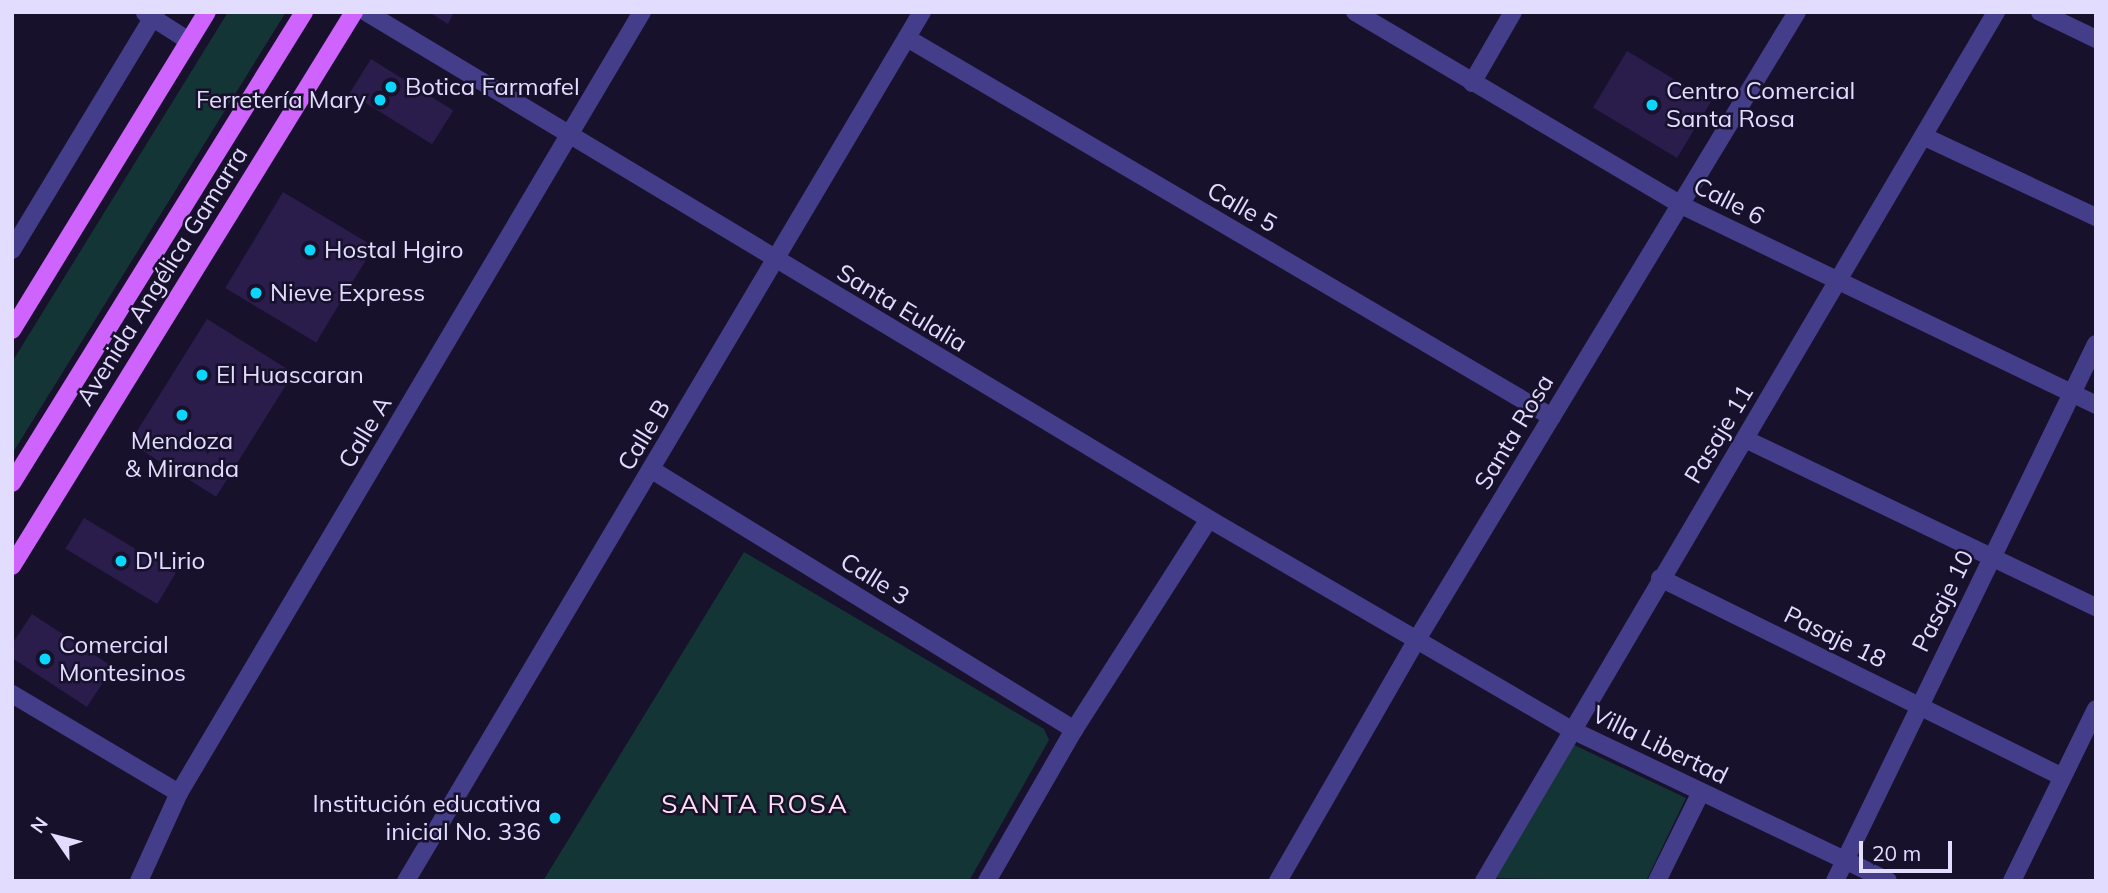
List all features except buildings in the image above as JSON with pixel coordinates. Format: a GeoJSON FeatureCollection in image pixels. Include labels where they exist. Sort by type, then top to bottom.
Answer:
{"type":"FeatureCollection","features":[{"type":"Feature","properties":{"kind":"main road"},"geometry":{"type":"LineString","coordinates":[[12,330],[207,12]]}},
{"type":"Feature","properties":{"kind":"main road","name":"Avenida Angélica Gamarra"},"geometry":{"type":"LineString","coordinates":[[12,483],[304,12]]}},
{"type":"Feature","properties":{"kind":"main road","name":"Avenida Angélica Gamarra"},"geometry":{"type":"LineString","coordinates":[[12,566],[354,12]]}},
{"type":"Feature","properties":{"kind":"street","name":"Santa Eulalia"},"geometry":{"type":"LineString","coordinates":[[366,12],[775,260],[1416,641]]}},
{"type":"Feature","properties":{"kind":"street","name":"Calle A"},"geometry":{"type":"LineString","coordinates":[[139,881],[179,793],[642,12]]}},
{"type":"Feature","properties":{"kind":"street","name":"Calle B"},"geometry":{"type":"LineString","coordinates":[[406,881],[922,12]]}},
{"type":"Feature","properties":{"kind":"street","name":"Calle 6"},"geometry":{"type":"LineString","coordinates":[[1355,12],[1683,206],[1839,284],[2096,405]]}},
{"type":"Feature","properties":{"kind":"street"},"geometry":{"type":"LineString","coordinates":[[1472,83],[1513,12]]}},
{"type":"Feature","properties":{"kind":"street","name":"Santa Rosa"},"geometry":{"type":"LineString","coordinates":[[1278,881],[1416,641],[1683,206],[1797,12]]}},
{"type":"Feature","properties":{"kind":"street","name":"Pasaje 11"},"geometry":{"type":"LineString","coordinates":[[1484,881],[1570,729],[1839,284],[1996,12]]}},
{"type":"Feature","properties":{"kind":"street"},"geometry":{"type":"LineString","coordinates":[[2040,12],[2096,39]]}},
{"type":"Feature","properties":{"kind":"street"},"geometry":{"type":"LineString","coordinates":[[12,250],[151,14],[189,41]]}},
{"type":"Feature","properties":{"kind":"street","name":"Calle 5"},"geometry":{"type":"LineString","coordinates":[[907,38],[1552,417]]}},
{"type":"Feature","properties":{"kind":"street"},"geometry":{"type":"LineString","coordinates":[[1925,137],[2096,217]]}},
{"type":"Feature","properties":{"kind":"street","name":"Pasaje 10"},"geometry":{"type":"LineString","coordinates":[[1835,881],[2096,344]]}},
{"type":"Feature","properties":{"kind":"street"},"geometry":{"type":"LineString","coordinates":[[1745,439],[2096,607]]}},
{"type":"Feature","properties":{"kind":"street","name":"Calle 3"},"geometry":{"type":"LineString","coordinates":[[652,470],[1074,730]]}},
{"type":"Feature","properties":{"kind":"street"},"geometry":{"type":"LineString","coordinates":[[986,881],[1074,730],[1209,519]]}},
{"type":"Feature","properties":{"kind":"street","name":"Pasaje 18"},"geometry":{"type":"LineString","coordinates":[[1660,578],[2063,777]]}},
{"type":"Feature","properties":{"kind":"street","name":"Villa Libertad"},"geometry":{"type":"LineString","coordinates":[[1416,641],[1570,729],[1888,881]]}},
{"type":"Feature","properties":{"kind":"street"},"geometry":{"type":"LineString","coordinates":[[12,694],[179,793]]}},
{"type":"Feature","properties":{"kind":"street"},"geometry":{"type":"LineString","coordinates":[[2012,881],[2096,709]]}},
{"type":"Feature","properties":{"kind":"street"},"geometry":{"type":"LineString","coordinates":[[1657,881],[1701,792]]}},
{"type":"Feature","properties":{"kind":"green space"},"geometry":{"type":"Polygon","coordinates":[[[228,12],[286,12],[12,454],[12,362],[228,12]]]}},
{"type":"Feature","properties":{"kind":"green space"},"geometry":{"type":"Polygon","coordinates":[[[744,552],[1044,729],[1049,740],[969,881],[543,881],[744,552]]]}},
{"type":"Feature","properties":{"kind":"green space"},"geometry":{"type":"Polygon","coordinates":[[[1572,744],[1686,798],[1646,881],[1494,878],[1572,744]]]}},
{"type":"Feature","properties":{"kind":"place","name":"Botica Farmafel"},"geometry":{"type":"Point","coordinates":[391,87]}},
{"type":"Feature","properties":{"kind":"place","name":"Ferretería Mary"},"geometry":{"type":"Point","coordinates":[380,100]}},
{"type":"Feature","properties":{"kind":"place","name":"Centro Comercial Santa Rosa"},"geometry":{"type":"Point","coordinates":[1652,105]}},
{"type":"Feature","properties":{"kind":"place","name":"Hostal Hgiro"},"geometry":{"type":"Point","coordinates":[310,250]}},
{"type":"Feature","properties":{"kind":"place","name":"Nieve Express"},"geometry":{"type":"Point","coordinates":[256,293]}},
{"type":"Feature","properties":{"kind":"place","name":"El Huascaran"},"geometry":{"type":"Point","coordinates":[202,375]}},
{"type":"Feature","properties":{"kind":"place","name":"Mendoza & Miranda"},"geometry":{"type":"Point","coordinates":[182,415]}},
{"type":"Feature","properties":{"kind":"place","name":"D'Lirio"},"geometry":{"type":"Point","coordinates":[121,561]}},
{"type":"Feature","properties":{"kind":"place","name":"Comercial Montesinos"},"geometry":{"type":"Point","coordinates":[45,659]}},
{"type":"Feature","properties":{"kind":"place","name":"Institución educativa inicial No. 336"},"geometry":{"type":"Point","coordinates":[555,818]}},
{"type":"Feature","properties":{"kind":"district","name":"SANTA ROSA"},"geometry":{"type":"Point","coordinates":[755,804]}}]}
